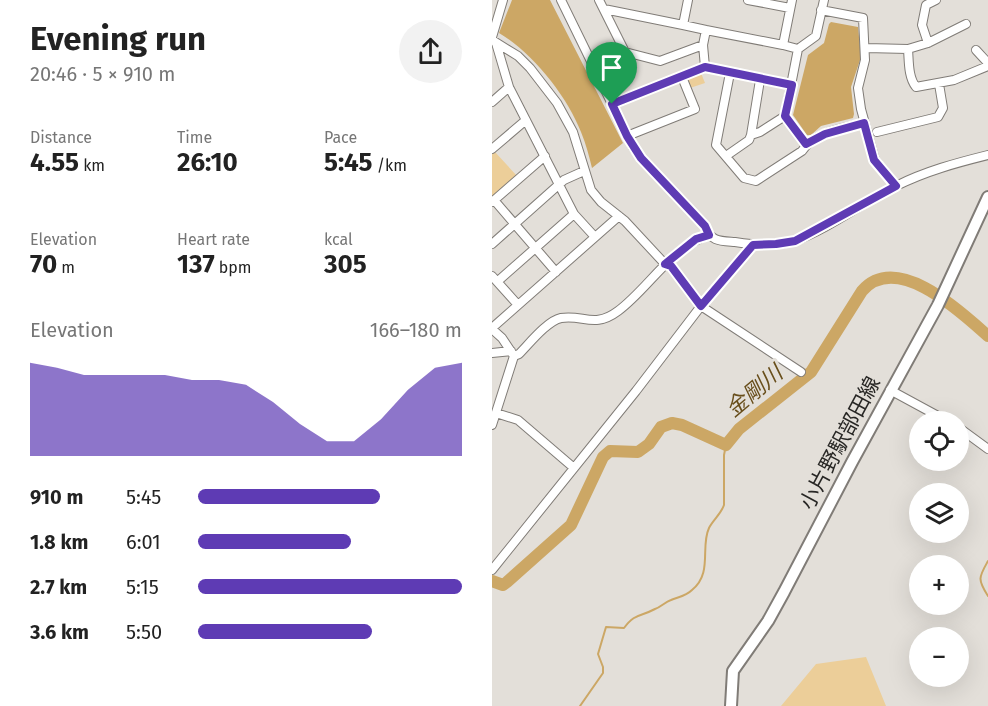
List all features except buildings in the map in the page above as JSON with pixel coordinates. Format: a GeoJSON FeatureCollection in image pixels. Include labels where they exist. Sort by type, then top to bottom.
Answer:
{"type":"FeatureCollection","features":[{"type":"Feature","properties":{"kind":"main road","name":"小片野駅部田線"},"geometry":{"type":"LineString","coordinates":[[731,706],[733,671],[768,621],[784,592],[890,390],[938,305],[988,197]]}},
{"type":"Feature","properties":{"kind":"street"},"geometry":{"type":"LineString","coordinates":[[503,0],[493,40],[509,87],[574,214],[595,237]]}},
{"type":"Feature","properties":{"kind":"street"},"geometry":{"type":"LineString","coordinates":[[561,0],[627,136],[641,158],[705,226],[709,235],[718,240],[753,245],[795,241],[896,186],[943,166],[988,155]]}},
{"type":"Feature","properties":{"kind":"street"},"geometry":{"type":"LineString","coordinates":[[599,0],[625,52]]}},
{"type":"Feature","properties":{"kind":"street"},"geometry":{"type":"LineString","coordinates":[[683,25],[688,0]]}},
{"type":"Feature","properties":{"kind":"street"},"geometry":{"type":"LineString","coordinates":[[748,0],[791,4],[783,45]]}},
{"type":"Feature","properties":{"kind":"street"},"geometry":{"type":"LineString","coordinates":[[751,135],[785,116],[798,49],[816,36],[824,0]]}},
{"type":"Feature","properties":{"kind":"street"},"geometry":{"type":"LineString","coordinates":[[928,43],[922,25],[926,5],[936,0]]}},
{"type":"Feature","properties":{"kind":"street"},"geometry":{"type":"LineString","coordinates":[[604,9],[798,49]]}},
{"type":"Feature","properties":{"kind":"street"},"geometry":{"type":"LineString","coordinates":[[821,10],[863,18],[866,60],[858,88],[864,123],[874,160],[896,186]]}},
{"type":"Feature","properties":{"kind":"street"},"geometry":{"type":"LineString","coordinates":[[866,48],[908,49],[928,43],[966,24]]}},
{"type":"Feature","properties":{"kind":"street"},"geometry":{"type":"LineString","coordinates":[[705,67],[703,45],[706,30]]}},
{"type":"Feature","properties":{"kind":"street"},"geometry":{"type":"LineString","coordinates":[[493,40],[518,56],[557,104],[573,132],[593,193],[619,216],[665,264],[671,266],[701,306],[801,372]]}},
{"type":"Feature","properties":{"kind":"street"},"geometry":{"type":"LineString","coordinates":[[596,69],[625,52],[660,61],[703,45]]}},
{"type":"Feature","properties":{"kind":"street"},"geometry":{"type":"LineString","coordinates":[[908,49],[912,83],[916,87],[954,80],[988,64],[976,50]]}},
{"type":"Feature","properties":{"kind":"street"},"geometry":{"type":"LineString","coordinates":[[612,104],[705,67],[792,85]]}},
{"type":"Feature","properties":{"kind":"street"},"geometry":{"type":"LineString","coordinates":[[730,73],[716,145],[744,178],[756,181],[802,151],[806,144],[825,134],[864,123]]}},
{"type":"Feature","properties":{"kind":"street"},"geometry":{"type":"LineString","coordinates":[[627,136],[695,109],[682,77]]}},
{"type":"Feature","properties":{"kind":"street"},"geometry":{"type":"LineString","coordinates":[[726,156],[749,140],[760,80]]}},
{"type":"Feature","properties":{"kind":"street"},"geometry":{"type":"LineString","coordinates":[[877,132],[938,117],[943,108],[939,84]]}},
{"type":"Feature","properties":{"kind":"street"},"geometry":{"type":"LineString","coordinates":[[492,102],[509,87]]}},
{"type":"Feature","properties":{"kind":"street"},"geometry":{"type":"LineString","coordinates":[[785,116],[806,144]]}},
{"type":"Feature","properties":{"kind":"street"},"geometry":{"type":"LineString","coordinates":[[492,150],[526,120]]}},
{"type":"Feature","properties":{"kind":"street"},"geometry":{"type":"LineString","coordinates":[[545,156],[493,201],[556,272]]}},
{"type":"Feature","properties":{"kind":"street"},"geometry":{"type":"LineString","coordinates":[[492,244],[564,180],[584,171]]}},
{"type":"Feature","properties":{"kind":"street"},"geometry":{"type":"LineString","coordinates":[[518,305],[495,278],[535,248],[574,214]]}},
{"type":"Feature","properties":{"kind":"street"},"geometry":{"type":"LineString","coordinates":[[513,354],[492,328],[619,216]]}},
{"type":"Feature","properties":{"kind":"street"},"geometry":{"type":"LineString","coordinates":[[492,353],[519,354],[552,322],[562,318],[594,321],[604,319],[618,311],[665,264],[696,239],[709,235]]}},
{"type":"Feature","properties":{"kind":"street"},"geometry":{"type":"LineString","coordinates":[[492,570],[701,306],[753,245]]}},
{"type":"Feature","properties":{"kind":"street"},"geometry":{"type":"LineString","coordinates":[[492,425],[513,354]]}},
{"type":"Feature","properties":{"kind":"street"},"geometry":{"type":"LineString","coordinates":[[890,390],[929,411]]}},
{"type":"Feature","properties":{"kind":"street"},"geometry":{"type":"LineString","coordinates":[[496,412],[518,420],[574,468]]}},
{"type":"Feature","properties":{"kind":"street"},"geometry":{"type":"LineString","coordinates":[[969,435],[988,449]]}},
{"type":"Feature","properties":{"kind":"shaded area"},"geometry":{"type":"Polygon","coordinates":[[[512,0],[550,0],[623,143],[592,168],[575,118],[558,90],[524,51],[499,33],[512,0]]]}},
{"type":"Feature","properties":{"kind":"shaded area"},"geometry":{"type":"Polygon","coordinates":[[[831,22],[858,27],[861,57],[851,87],[854,114],[853,118],[821,126],[811,135],[807,135],[793,115],[808,55],[824,43],[831,22]]]}},
{"type":"Feature","properties":{"kind":"shaded area"},"geometry":{"type":"Polygon","coordinates":[[[701,73],[705,83],[690,88],[689,78],[701,73]]]}},
{"type":"Feature","properties":{"kind":"shaded area"},"geometry":{"type":"Polygon","coordinates":[[[495,152],[517,176],[492,198],[492,154],[495,152]]]}},
{"type":"Feature","properties":{"kind":"shaded area"},"geometry":{"type":"Polygon","coordinates":[[[866,657],[886,706],[781,706],[816,664],[866,657]]]}},
{"type":"Feature","properties":{"kind":"waterway","name":"金剛川"},"geometry":{"type":"LineString","coordinates":[[492,581],[503,585],[571,525],[603,457],[610,451],[638,452],[649,444],[661,427],[672,423],[682,425],[726,445],[739,429],[811,372],[862,291],[876,280],[893,278],[910,281],[945,301],[988,336]]}},
{"type":"Feature","properties":{"kind":"waterway"},"geometry":{"type":"LineString","coordinates":[[580,706],[603,673],[598,654],[606,627],[624,628],[635,618],[687,594],[702,576],[709,528],[724,505],[726,445]]}},
{"type":"Feature","properties":{"kind":"waterway"},"geometry":{"type":"LineString","coordinates":[[988,561],[980,578],[988,596]]}},
{"type":"Feature","properties":{"kind":"route"},"geometry":{"type":"LineString","coordinates":[[705,67],[792,85],[785,116],[806,144],[825,134],[864,123],[874,160],[896,186],[795,241],[753,245],[701,306],[671,266],[665,264],[696,239],[709,235],[705,226],[641,158],[627,136],[612,104],[705,67]]}}]}
